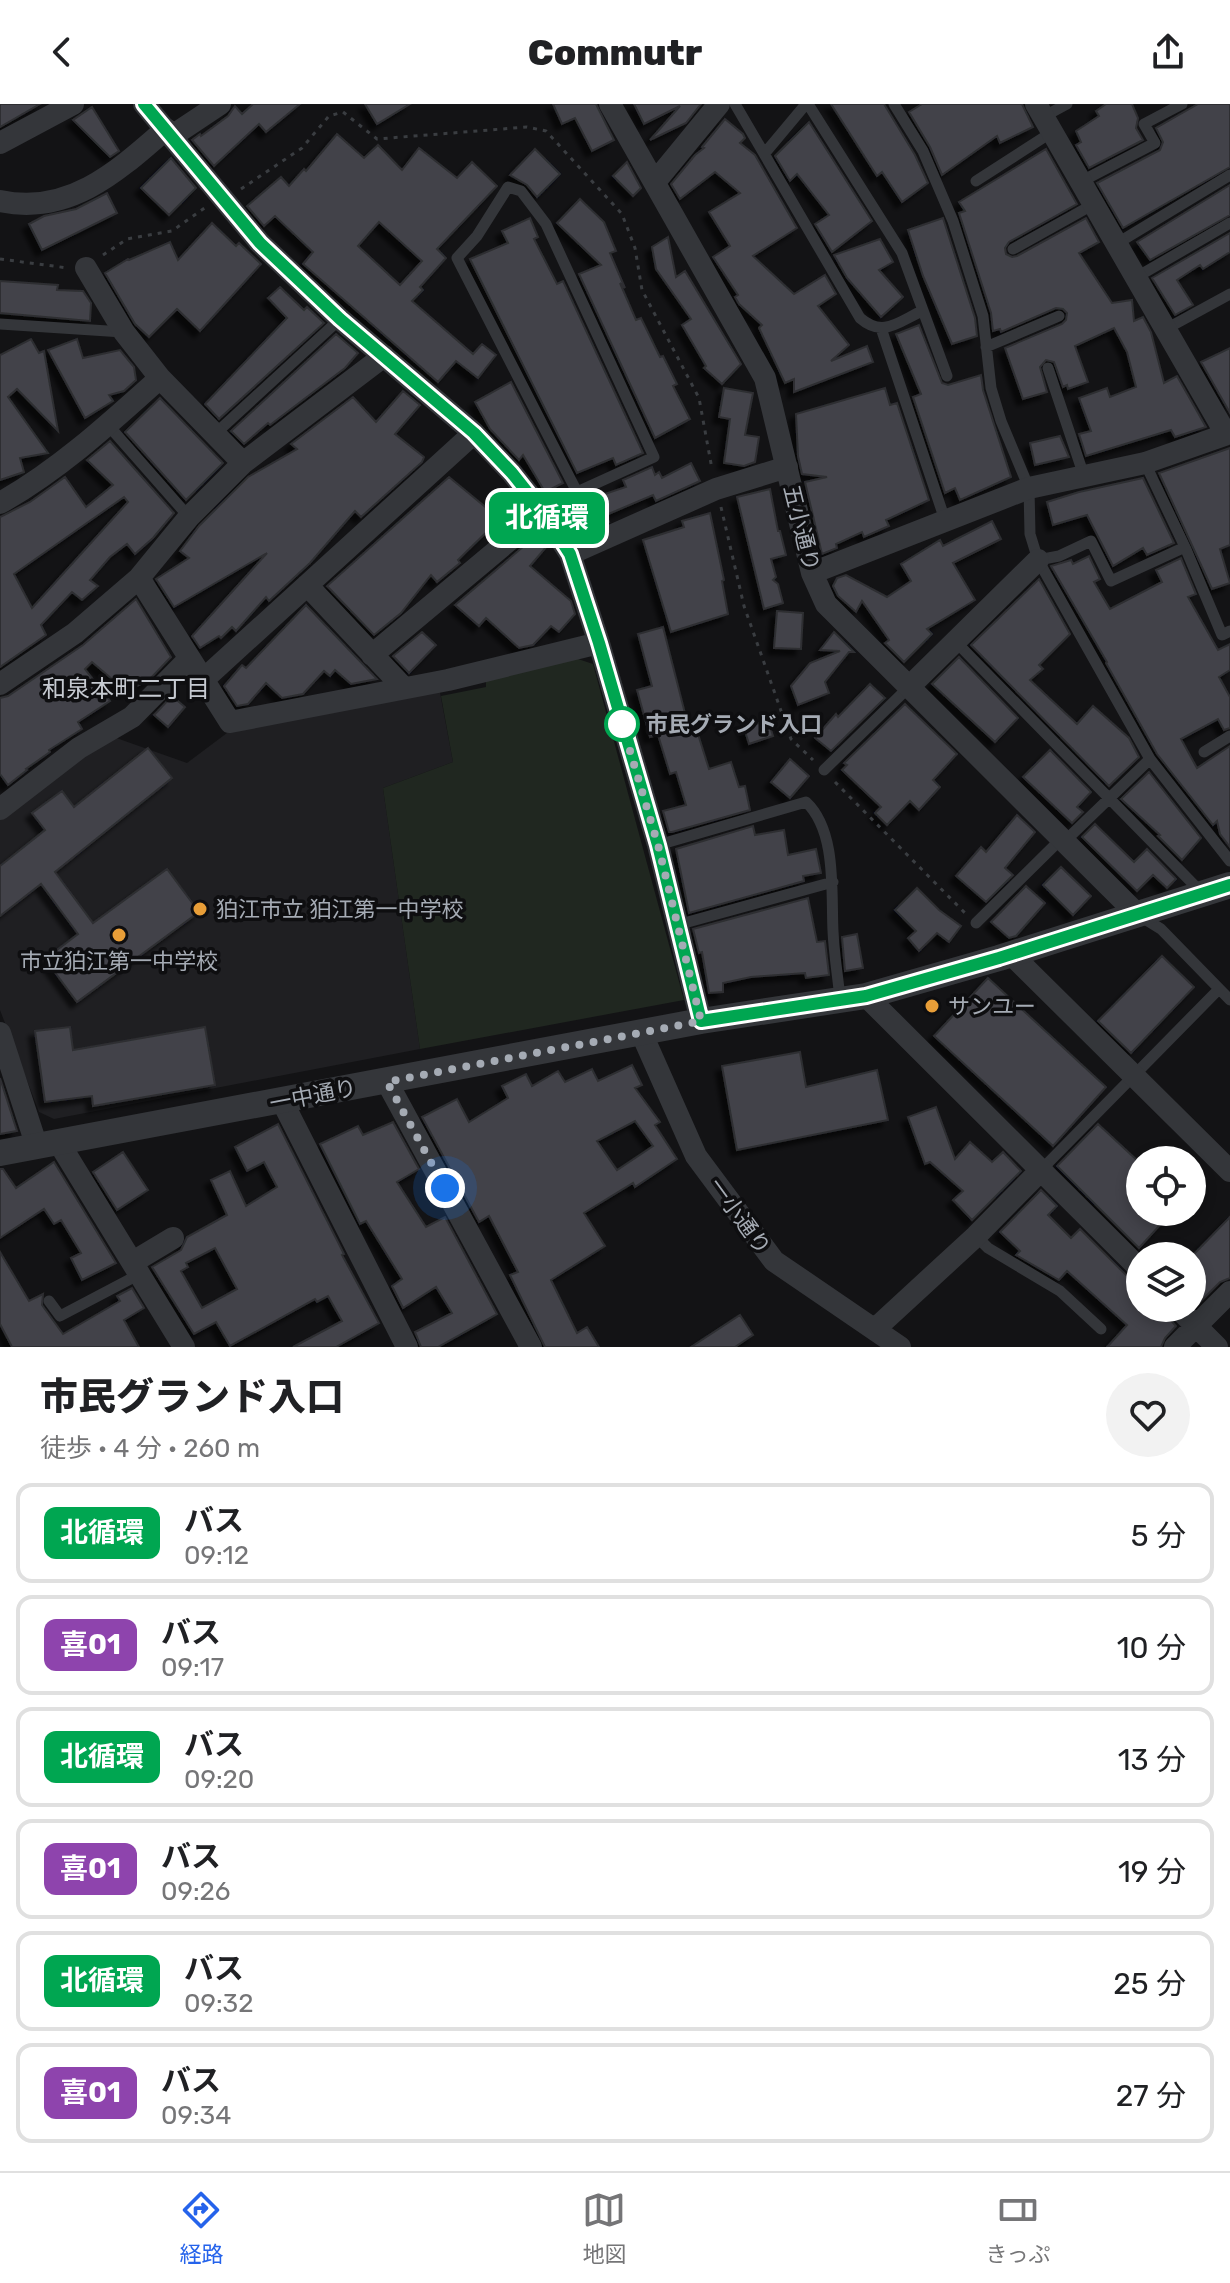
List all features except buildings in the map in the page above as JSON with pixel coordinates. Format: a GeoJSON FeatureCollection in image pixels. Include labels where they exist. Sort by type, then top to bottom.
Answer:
{"type":"FeatureCollection","features":[{"type":"Feature","properties":{"kind":"street"},"geometry":{"type":"LineString","coordinates":[[0,143],[73,104]]}},
{"type":"Feature","properties":{"kind":"street"},"geometry":{"type":"LineString","coordinates":[[144,104],[260,243],[340,319],[474,433],[512,473],[543,512],[570,554],[658,845],[701,1021]]}},
{"type":"Feature","properties":{"kind":"street"},"geometry":{"type":"LineString","coordinates":[[0,201],[16,204],[54,202],[84,193],[169,132],[220,104]]}},
{"type":"Feature","properties":{"kind":"street","name":"五小通り"},"geometry":{"type":"LineString","coordinates":[[610,104],[765,378],[812,573],[826,604],[911,685],[1136,913]]}},
{"type":"Feature","properties":{"kind":"street"},"geometry":{"type":"LineString","coordinates":[[655,182],[719,104]]}},
{"type":"Feature","properties":{"kind":"street"},"geometry":{"type":"LineString","coordinates":[[812,573],[1029,488],[1145,463],[1228,434],[1164,330],[1082,181],[1043,118]]}},
{"type":"Feature","properties":{"kind":"street"},"geometry":{"type":"LineString","coordinates":[[86,268],[124,332],[160,378],[243,463]]}},
{"type":"Feature","properties":{"kind":"street"},"geometry":{"type":"LineString","coordinates":[[0,684],[75,633],[139,578],[189,517],[243,463],[384,356]]}},
{"type":"Feature","properties":{"kind":"street"},"geometry":{"type":"LineString","coordinates":[[0,503],[23,490],[108,425],[160,378]]}},
{"type":"Feature","properties":{"kind":"street"},"geometry":{"type":"LineString","coordinates":[[203,680],[474,433]]}},
{"type":"Feature","properties":{"kind":"street"},"geometry":{"type":"LineString","coordinates":[[570,554],[716,489],[787,467]]}},
{"type":"Feature","properties":{"kind":"street"},"geometry":{"type":"LineString","coordinates":[[372,655],[543,512]]}},
{"type":"Feature","properties":{"kind":"street"},"geometry":{"type":"LineString","coordinates":[[911,685],[1038,560]]}},
{"type":"Feature","properties":{"kind":"street"},"geometry":{"type":"LineString","coordinates":[[139,578],[230,722],[404,688],[599,643]]}},
{"type":"Feature","properties":{"kind":"street"},"geometry":{"type":"LineString","coordinates":[[307,585],[404,688]]}},
{"type":"Feature","properties":{"kind":"street"},"geometry":{"type":"LineString","coordinates":[[0,809],[79,748],[132,717],[189,659]]}},
{"type":"Feature","properties":{"kind":"street","name":"一中通り"},"geometry":{"type":"LineString","coordinates":[[0,1153],[701,1021],[853,998],[1011,954],[1230,885]]}},
{"type":"Feature","properties":{"kind":"street"},"geometry":{"type":"LineString","coordinates":[[1011,954],[1230,1171]]}},
{"type":"Feature","properties":{"kind":"street"},"geometry":{"type":"LineString","coordinates":[[853,998],[1042,1169],[1126,1255]]}},
{"type":"Feature","properties":{"kind":"street","name":"一小通り"},"geometry":{"type":"LineString","coordinates":[[641,1032],[696,1156],[774,1261],[900,1347]]}},
{"type":"Feature","properties":{"kind":"street"},"geometry":{"type":"LineString","coordinates":[[0,1033],[48,1145],[137,1268],[184,1347]]}},
{"type":"Feature","properties":{"kind":"street"},"geometry":{"type":"LineString","coordinates":[[387,1082],[531,1347]]}},
{"type":"Feature","properties":{"kind":"street"},"geometry":{"type":"LineString","coordinates":[[282,1101],[407,1347]]}},
{"type":"Feature","properties":{"kind":"street"},"geometry":{"type":"LineString","coordinates":[[875,1329],[976,1236],[1042,1169]]}},
{"type":"Feature","properties":{"kind":"street"},"geometry":{"type":"LineString","coordinates":[[137,1268],[173,1238]]}},
{"type":"Feature","properties":{"kind":"street"},"geometry":{"type":"LineString","coordinates":[[1175,1347],[1230,1292]]}},
{"type":"Feature","properties":{"kind":"street"},"geometry":{"type":"LineString","coordinates":[[1191,1322],[1217,1347]]}},
{"type":"Feature","properties":{"kind":"lane"},"geometry":{"type":"LineString","coordinates":[[735,104],[860,318],[871,327],[881,328],[922,311]]}},
{"type":"Feature","properties":{"kind":"lane"},"geometry":{"type":"LineString","coordinates":[[765,153],[807,104],[902,253],[947,376]]}},
{"type":"Feature","properties":{"kind":"lane"},"geometry":{"type":"LineString","coordinates":[[894,104],[923,151],[953,221],[983,316],[991,388],[1029,488],[1030,534],[1038,560],[1150,759],[1230,861]]}},
{"type":"Feature","properties":{"kind":"lane"},"geometry":{"type":"LineString","coordinates":[[976,181],[1043,118],[1067,104]]}},
{"type":"Feature","properties":{"kind":"lane"},"geometry":{"type":"LineString","coordinates":[[1082,181],[1155,143],[1144,124],[1182,104]]}},
{"type":"Feature","properties":{"kind":"lane"},"geometry":{"type":"LineString","coordinates":[[1116,244],[1230,175]]}},
{"type":"Feature","properties":{"kind":"lane"},"geometry":{"type":"LineString","coordinates":[[543,512],[577,492],[654,457],[546,224],[521,191],[508,187],[477,236],[457,258],[577,492]]}},
{"type":"Feature","properties":{"kind":"lane"},"geometry":{"type":"LineString","coordinates":[[1013,249],[1094,204]]}},
{"type":"Feature","properties":{"kind":"lane"},"geometry":{"type":"LineString","coordinates":[[1134,278],[1230,223]]}},
{"type":"Feature","properties":{"kind":"lane"},"geometry":{"type":"LineString","coordinates":[[1164,330],[1230,294]]}},
{"type":"Feature","properties":{"kind":"lane"},"geometry":{"type":"LineString","coordinates":[[986,347],[1059,316]]}},
{"type":"Feature","properties":{"kind":"lane"},"geometry":{"type":"LineString","coordinates":[[215,434],[340,319]]}},
{"type":"Feature","properties":{"kind":"lane"},"geometry":{"type":"LineString","coordinates":[[0,324],[124,332]]}},
{"type":"Feature","properties":{"kind":"lane"},"geometry":{"type":"LineString","coordinates":[[881,328],[945,520]]}},
{"type":"Feature","properties":{"kind":"lane"},"geometry":{"type":"LineString","coordinates":[[1048,368],[1084,476]]}},
{"type":"Feature","properties":{"kind":"lane"},"geometry":{"type":"LineString","coordinates":[[108,425],[189,517]]}},
{"type":"Feature","properties":{"kind":"lane"},"geometry":{"type":"LineString","coordinates":[[1145,463],[1222,635],[1230,631]]}},
{"type":"Feature","properties":{"kind":"lane"},"geometry":{"type":"LineString","coordinates":[[1038,560],[1059,556],[1091,541],[1111,581],[1185,547]]}},
{"type":"Feature","properties":{"kind":"lane"},"geometry":{"type":"LineString","coordinates":[[956,642],[1203,893]]}},
{"type":"Feature","properties":{"kind":"lane"},"geometry":{"type":"LineString","coordinates":[[824,770],[911,685]]}},
{"type":"Feature","properties":{"kind":"lane"},"geometry":{"type":"LineString","coordinates":[[1204,752],[1230,736]]}},
{"type":"Feature","properties":{"kind":"lane"},"geometry":{"type":"LineString","coordinates":[[976,923],[1150,759]]}},
{"type":"Feature","properties":{"kind":"lane"},"geometry":{"type":"LineString","coordinates":[[658,845],[806,802],[817,812],[833,868],[833,932],[853,998]]}},
{"type":"Feature","properties":{"kind":"lane"},"geometry":{"type":"LineString","coordinates":[[677,925],[833,882]]}},
{"type":"Feature","properties":{"kind":"lane"},"geometry":{"type":"LineString","coordinates":[[1136,913],[1161,929],[1230,1000]]}},
{"type":"Feature","properties":{"kind":"lane"},"geometry":{"type":"LineString","coordinates":[[1042,1169],[1219,989]]}},
{"type":"Feature","properties":{"kind":"lane"},"geometry":{"type":"LineString","coordinates":[[976,1236],[988,1248],[1060,1291],[1101,1329]]}},
{"type":"Feature","properties":{"kind":"lane"},"geometry":{"type":"LineString","coordinates":[[49,1301],[60,1316],[137,1268]]}},
{"type":"Feature","properties":{"kind":"shaded area"},"geometry":{"type":"Polygon","coordinates":[[[572,657],[593,664],[684,1000],[420,1049],[383,788],[453,762],[441,696],[486,687],[486,679],[572,657]]]}},
{"type":"Feature","properties":{"kind":"shaded area","name":"狛江市立 狛江第一中学校"},"geometry":{"type":"Polygon","coordinates":[[[438,682],[453,762],[383,788],[420,1049],[54,1119],[39,1112],[0,1010],[0,809],[105,734],[187,763],[231,730],[438,682]]]}},
{"type":"Feature","properties":{"kind":"bus line","name":"北循環"},"geometry":{"type":"LineString","coordinates":[[144,104],[260,243],[340,319],[474,433],[512,473],[543,512],[570,554],[658,845],[701,1021],[866,996],[999,958],[1230,885]]}},
{"type":"Feature","properties":{"kind":"place","name":"市民グランド入口"},"geometry":{"type":"Point","coordinates":[622,724]}},
{"type":"Feature","properties":{"kind":"place","name":"狛江市立 狛江第一中学校"},"geometry":{"type":"Point","coordinates":[200,909]}},
{"type":"Feature","properties":{"kind":"place","name":"市立狛江第一中学校"},"geometry":{"type":"Point","coordinates":[119,935]}},
{"type":"Feature","properties":{"kind":"place","name":"サンユー"},"geometry":{"type":"Point","coordinates":[932,1006]}},
{"type":"Feature","properties":{"kind":"district","name":"和泉本町二丁目"},"geometry":{"type":"Point","coordinates":[126,689]}},
{"type":"Feature","properties":{"kind":"route"},"geometry":{"type":"LineString","coordinates":[[445,1188],[387,1082],[701,1021],[658,845],[622,724]]}}]}
